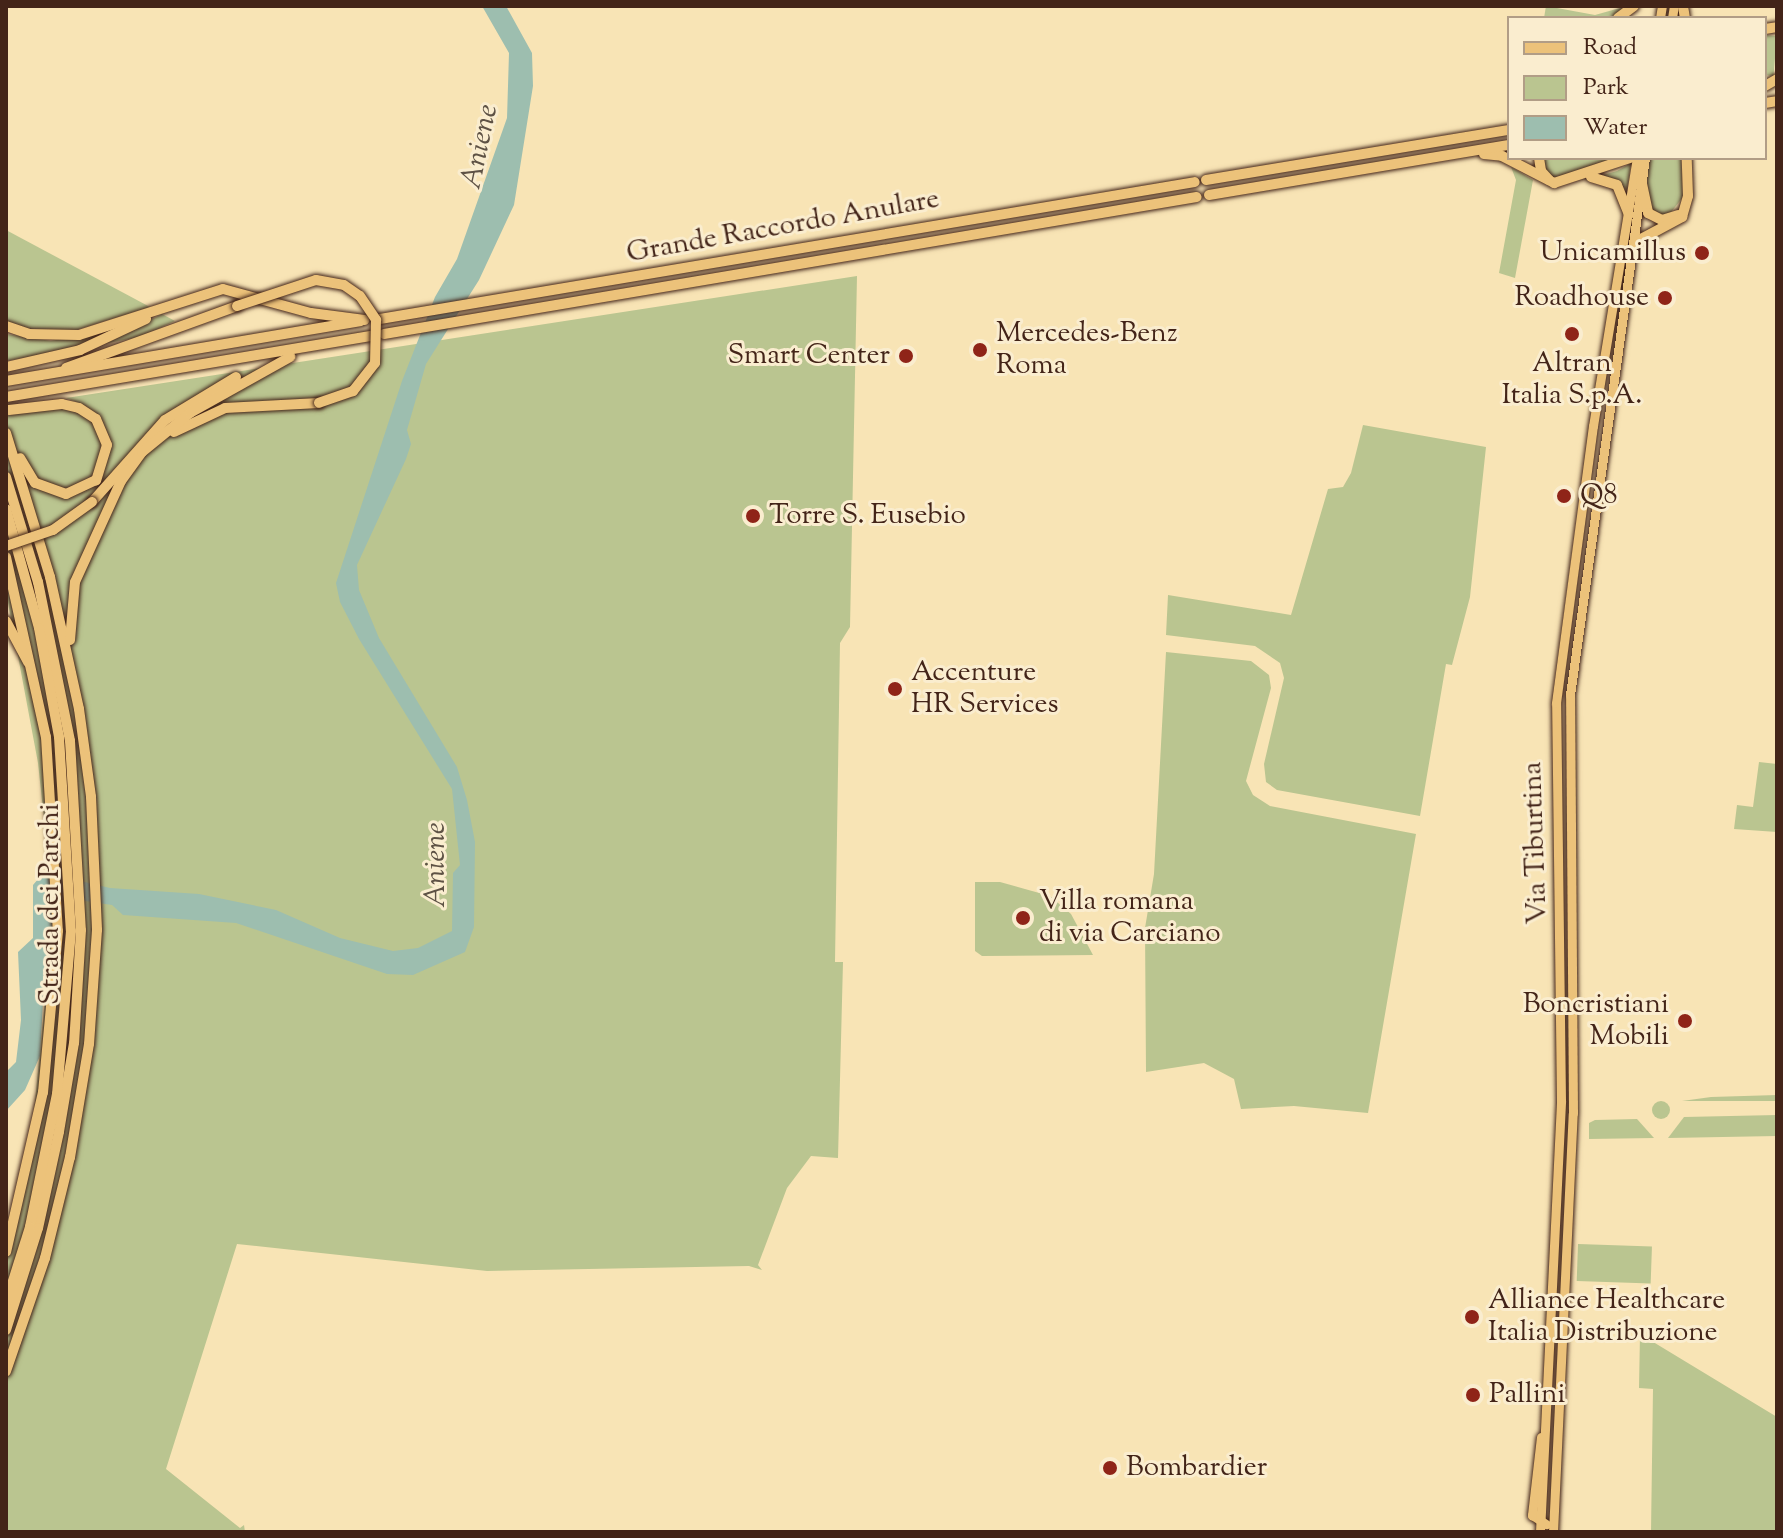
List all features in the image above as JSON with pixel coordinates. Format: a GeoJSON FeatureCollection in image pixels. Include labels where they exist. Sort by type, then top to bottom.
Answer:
{"type":"FeatureCollection","features":[{"type":"Feature","properties":{"kind":"highway","name":"Grande Raccordo Anulare"},"geometry":{"type":"LineString","coordinates":[[380,319],[1507,130]]}},
{"type":"Feature","properties":{"kind":"highway","name":"Grande Raccordo Anulare"},"geometry":{"type":"LineString","coordinates":[[384,334],[1507,145]]}},
{"type":"Feature","properties":{"kind":"highway"},"geometry":{"type":"LineString","coordinates":[[1450,155],[1500,156],[1507,160]]}},
{"type":"Feature","properties":{"kind":"highway"},"geometry":{"type":"LineString","coordinates":[[1508,160],[1554,183],[1585,177],[1625,160]]}},
{"type":"Feature","properties":{"kind":"highway"},"geometry":{"type":"LineString","coordinates":[[1539,160],[1542,174],[1554,183]]}},
{"type":"Feature","properties":{"kind":"highway"},"geometry":{"type":"LineString","coordinates":[[1629,254],[1641,239],[1677,222],[1686,209],[1687,160]]}},
{"type":"Feature","properties":{"kind":"highway"},"geometry":{"type":"LineString","coordinates":[[1585,177],[1617,185],[1629,215]]}},
{"type":"Feature","properties":{"kind":"highway"},"geometry":{"type":"LineString","coordinates":[[1641,179],[1642,204],[1651,216],[1669,219],[1686,209]]}},
{"type":"Feature","properties":{"kind":"highway"},"geometry":{"type":"LineString","coordinates":[[60,372],[316,280],[344,285],[360,296],[376,320],[375,363],[353,391],[319,403],[238,406],[189,422],[146,456],[107,513]]}},
{"type":"Feature","properties":{"kind":"highway"},"geometry":{"type":"LineString","coordinates":[[6,326],[64,337],[197,294],[233,290],[311,313],[366,320],[6,381]]}},
{"type":"Feature","properties":{"kind":"highway"},"geometry":{"type":"LineString","coordinates":[[6,367],[80,350],[164,307]]}},
{"type":"Feature","properties":{"kind":"highway"},"geometry":{"type":"LineString","coordinates":[[6,397],[372,336]]}},
{"type":"Feature","properties":{"kind":"highway"},"geometry":{"type":"LineString","coordinates":[[6,1371],[52,1231],[82,1092],[96,960],[95,855],[69,608],[78,574],[121,481],[157,437],[241,381],[316,345]]}},
{"type":"Feature","properties":{"kind":"highway"},"geometry":{"type":"LineString","coordinates":[[6,546],[48,533],[92,502],[175,413],[239,375],[290,357]]}},
{"type":"Feature","properties":{"kind":"highway"},"geometry":{"type":"LineString","coordinates":[[7,436],[29,477],[51,492],[81,490],[96,480],[105,463],[105,436],[89,413],[62,404],[9,410]]}},
{"type":"Feature","properties":{"kind":"highway"},"geometry":{"type":"LineString","coordinates":[[7,436],[50,577],[79,709]]}},
{"type":"Feature","properties":{"kind":"highway","name":"Strada dei Parchi"},"geometry":{"type":"LineString","coordinates":[[6,477],[53,649],[70,741],[81,930],[62,1095],[38,1228],[6,1330]]}},
{"type":"Feature","properties":{"kind":"highway","name":"Strada dei Parchi"},"geometry":{"type":"LineString","coordinates":[[6,509],[53,701],[75,856]]}},
{"type":"Feature","properties":{"kind":"highway"},"geometry":{"type":"LineString","coordinates":[[6,557],[34,675],[57,856],[56,990],[43,1092],[6,1252]]}},
{"type":"Feature","properties":{"kind":"highway"},"geometry":{"type":"LineString","coordinates":[[6,621],[34,675]]}},
{"type":"Feature","properties":{"kind":"highway","name":"Strada dei Parchi"},"geometry":{"type":"LineString","coordinates":[[6,1303],[33,1213],[62,1095]]}},
{"type":"Feature","properties":{"kind":"main road","name":"Via Tiburtina"},"geometry":{"type":"LineString","coordinates":[[1540,1528],[1532,1510],[1536,1454],[1545,1423],[1561,1101],[1556,703],[1591,439],[1637,160]]}},
{"type":"Feature","properties":{"kind":"main road","name":"Via Tiburtina"},"geometry":{"type":"LineString","coordinates":[[1553,1528],[1574,1064],[1568,718],[1629,254],[1645,160]]}},
{"type":"Feature","properties":{"kind":"main road"},"geometry":{"type":"LineString","coordinates":[[1540,1528],[1553,1528]]}},
{"type":"Feature","properties":{"kind":"green space"},"geometry":{"type":"Polygon","coordinates":[[[1546,6],[1595,15],[1627,6],[1615,16],[1544,16],[1546,6]]]}},
{"type":"Feature","properties":{"kind":"green space"},"geometry":{"type":"Polygon","coordinates":[[[1767,35],[1777,36],[1773,76],[1767,75],[1767,35]]]}},
{"type":"Feature","properties":{"kind":"green space"},"geometry":{"type":"Polygon","coordinates":[[[1544,160],[1620,160],[1560,180],[1547,176],[1544,160]]]}},
{"type":"Feature","properties":{"kind":"green space"},"geometry":{"type":"Polygon","coordinates":[[[1650,160],[1681,160],[1683,197],[1668,216],[1652,213],[1644,190],[1650,160]]]}},
{"type":"Feature","properties":{"kind":"green space"},"geometry":{"type":"Polygon","coordinates":[[[1631,163],[1627,190],[1603,175],[1617,171],[1631,163]]]}},
{"type":"Feature","properties":{"kind":"green space"},"geometry":{"type":"Polygon","coordinates":[[[1511,167],[1533,180],[1515,278],[1499,273],[1516,180],[1511,167]]]}},
{"type":"Feature","properties":{"kind":"green space"},"geometry":{"type":"Polygon","coordinates":[[[6,230],[150,307],[76,330],[36,332],[6,323],[6,230]]]}},
{"type":"Feature","properties":{"kind":"green space"},"geometry":{"type":"Polygon","coordinates":[[[857,276],[850,627],[840,643],[835,962],[843,962],[838,1158],[811,1156],[787,1188],[758,1265],[762,1270],[749,1266],[487,1271],[237,1244],[166,1469],[240,1528],[244,1525],[245,1532],[6,1532],[6,1230],[33,1121],[54,912],[38,763],[6,592],[6,416],[77,402],[66,398],[857,276]]]}},
{"type":"Feature","properties":{"kind":"green space"},"geometry":{"type":"Polygon","coordinates":[[[162,314],[175,321],[140,337],[103,344],[162,314]]]}},
{"type":"Feature","properties":{"kind":"green space"},"geometry":{"type":"Polygon","coordinates":[[[124,326],[66,350],[6,361],[6,334],[51,341],[124,326]]]}},
{"type":"Feature","properties":{"kind":"green space"},"geometry":{"type":"Polygon","coordinates":[[[1363,425],[1486,447],[1470,597],[1452,665],[1446,664],[1420,816],[1277,790],[1266,782],[1264,764],[1284,678],[1280,663],[1255,646],[1166,635],[1168,595],[1291,615],[1328,489],[1343,487],[1351,473],[1363,425]]]}},
{"type":"Feature","properties":{"kind":"green space"},"geometry":{"type":"Polygon","coordinates":[[[1166,652],[1251,661],[1269,675],[1271,688],[1246,781],[1253,795],[1270,806],[1416,834],[1368,1113],[1294,1106],[1241,1109],[1234,1079],[1204,1063],[1146,1072],[1145,928],[1154,874],[1166,652]]]}},
{"type":"Feature","properties":{"kind":"green space"},"geometry":{"type":"Polygon","coordinates":[[[1759,762],[1777,764],[1777,832],[1734,829],[1737,805],[1753,807],[1759,762]]]}},
{"type":"Feature","properties":{"kind":"green space","name":"Villa romana di via Carciano"},"geometry":{"type":"Polygon","coordinates":[[[975,882],[1000,882],[1050,896],[1071,914],[1093,955],[982,956],[975,951],[975,882]]]}},
{"type":"Feature","properties":{"kind":"green space"},"geometry":{"type":"Polygon","coordinates":[[[1777,1095],[1777,1101],[1682,1101],[1711,1097],[1777,1095]]]}},
{"type":"Feature","properties":{"kind":"green space"},"geometry":{"type":"Polygon","coordinates":[[[1661,1101],[1670,1110],[1661,1119],[1652,1110],[1661,1101]]]}},
{"type":"Feature","properties":{"kind":"green space"},"geometry":{"type":"Polygon","coordinates":[[[1777,1115],[1777,1136],[1668,1138],[1684,1117],[1777,1115]]]}},
{"type":"Feature","properties":{"kind":"green space"},"geometry":{"type":"Polygon","coordinates":[[[1637,1119],[1654,1138],[1589,1139],[1589,1123],[1595,1120],[1637,1119]]]}},
{"type":"Feature","properties":{"kind":"green space"},"geometry":{"type":"Polygon","coordinates":[[[1578,1244],[1652,1247],[1651,1284],[1577,1281],[1578,1244]]]}},
{"type":"Feature","properties":{"kind":"green space"},"geometry":{"type":"Polygon","coordinates":[[[1640,1334],[1777,1417],[1777,1532],[1651,1532],[1653,1389],[1639,1388],[1640,1334]]]}},
{"type":"Feature","properties":{"kind":"water"},"geometry":{"type":"Polygon","coordinates":[[[482,6],[506,6],[532,53],[533,86],[514,205],[479,280],[426,364],[407,430],[411,444],[406,459],[357,565],[359,590],[379,638],[457,767],[467,800],[475,842],[474,927],[465,952],[413,975],[387,974],[236,923],[123,915],[112,905],[58,897],[45,967],[40,1056],[25,1090],[6,1111],[6,1072],[16,1062],[21,1020],[18,952],[33,938],[33,885],[39,878],[51,874],[110,888],[199,894],[276,910],[340,938],[393,951],[418,948],[452,931],[453,873],[460,865],[452,789],[359,639],[340,602],[336,583],[402,381],[435,297],[457,259],[507,118],[509,53],[482,6]]]}},
{"type":"Feature","properties":{"kind":"place","name":"Unicamillus"},"geometry":{"type":"Point","coordinates":[1702,253]}},
{"type":"Feature","properties":{"kind":"place","name":"Roadhouse"},"geometry":{"type":"Point","coordinates":[1665,298]}},
{"type":"Feature","properties":{"kind":"place","name":"Altran Italia S.p.A."},"geometry":{"type":"Point","coordinates":[1572,334]}},
{"type":"Feature","properties":{"kind":"place","name":"Mercedes-Benz Roma"},"geometry":{"type":"Point","coordinates":[980,350]}},
{"type":"Feature","properties":{"kind":"place","name":"Smart Center"},"geometry":{"type":"Point","coordinates":[906,356]}},
{"type":"Feature","properties":{"kind":"place","name":"Q8"},"geometry":{"type":"Point","coordinates":[1564,496]}},
{"type":"Feature","properties":{"kind":"place","name":"Torre S. Eusebio"},"geometry":{"type":"Point","coordinates":[753,516]}},
{"type":"Feature","properties":{"kind":"place","name":"Accenture HR Services"},"geometry":{"type":"Point","coordinates":[895,689]}},
{"type":"Feature","properties":{"kind":"place","name":"Villa romana di via Carciano"},"geometry":{"type":"Point","coordinates":[1023,918]}},
{"type":"Feature","properties":{"kind":"place","name":"Boncristiani Mobili"},"geometry":{"type":"Point","coordinates":[1685,1021]}},
{"type":"Feature","properties":{"kind":"place","name":"Alliance Healthcare Italia Distribuzione"},"geometry":{"type":"Point","coordinates":[1472,1317]}},
{"type":"Feature","properties":{"kind":"place","name":"Pallini"},"geometry":{"type":"Point","coordinates":[1473,1395]}},
{"type":"Feature","properties":{"kind":"place","name":"Bombardier"},"geometry":{"type":"Point","coordinates":[1110,1468]}},
{"type":"Feature","properties":{"kind":"water label","name":"Aniene"},"geometry":{"type":"Point","coordinates":[481,147]}},
{"type":"Feature","properties":{"kind":"water label","name":"Aniene"},"geometry":{"type":"Point","coordinates":[437,865]}}]}
